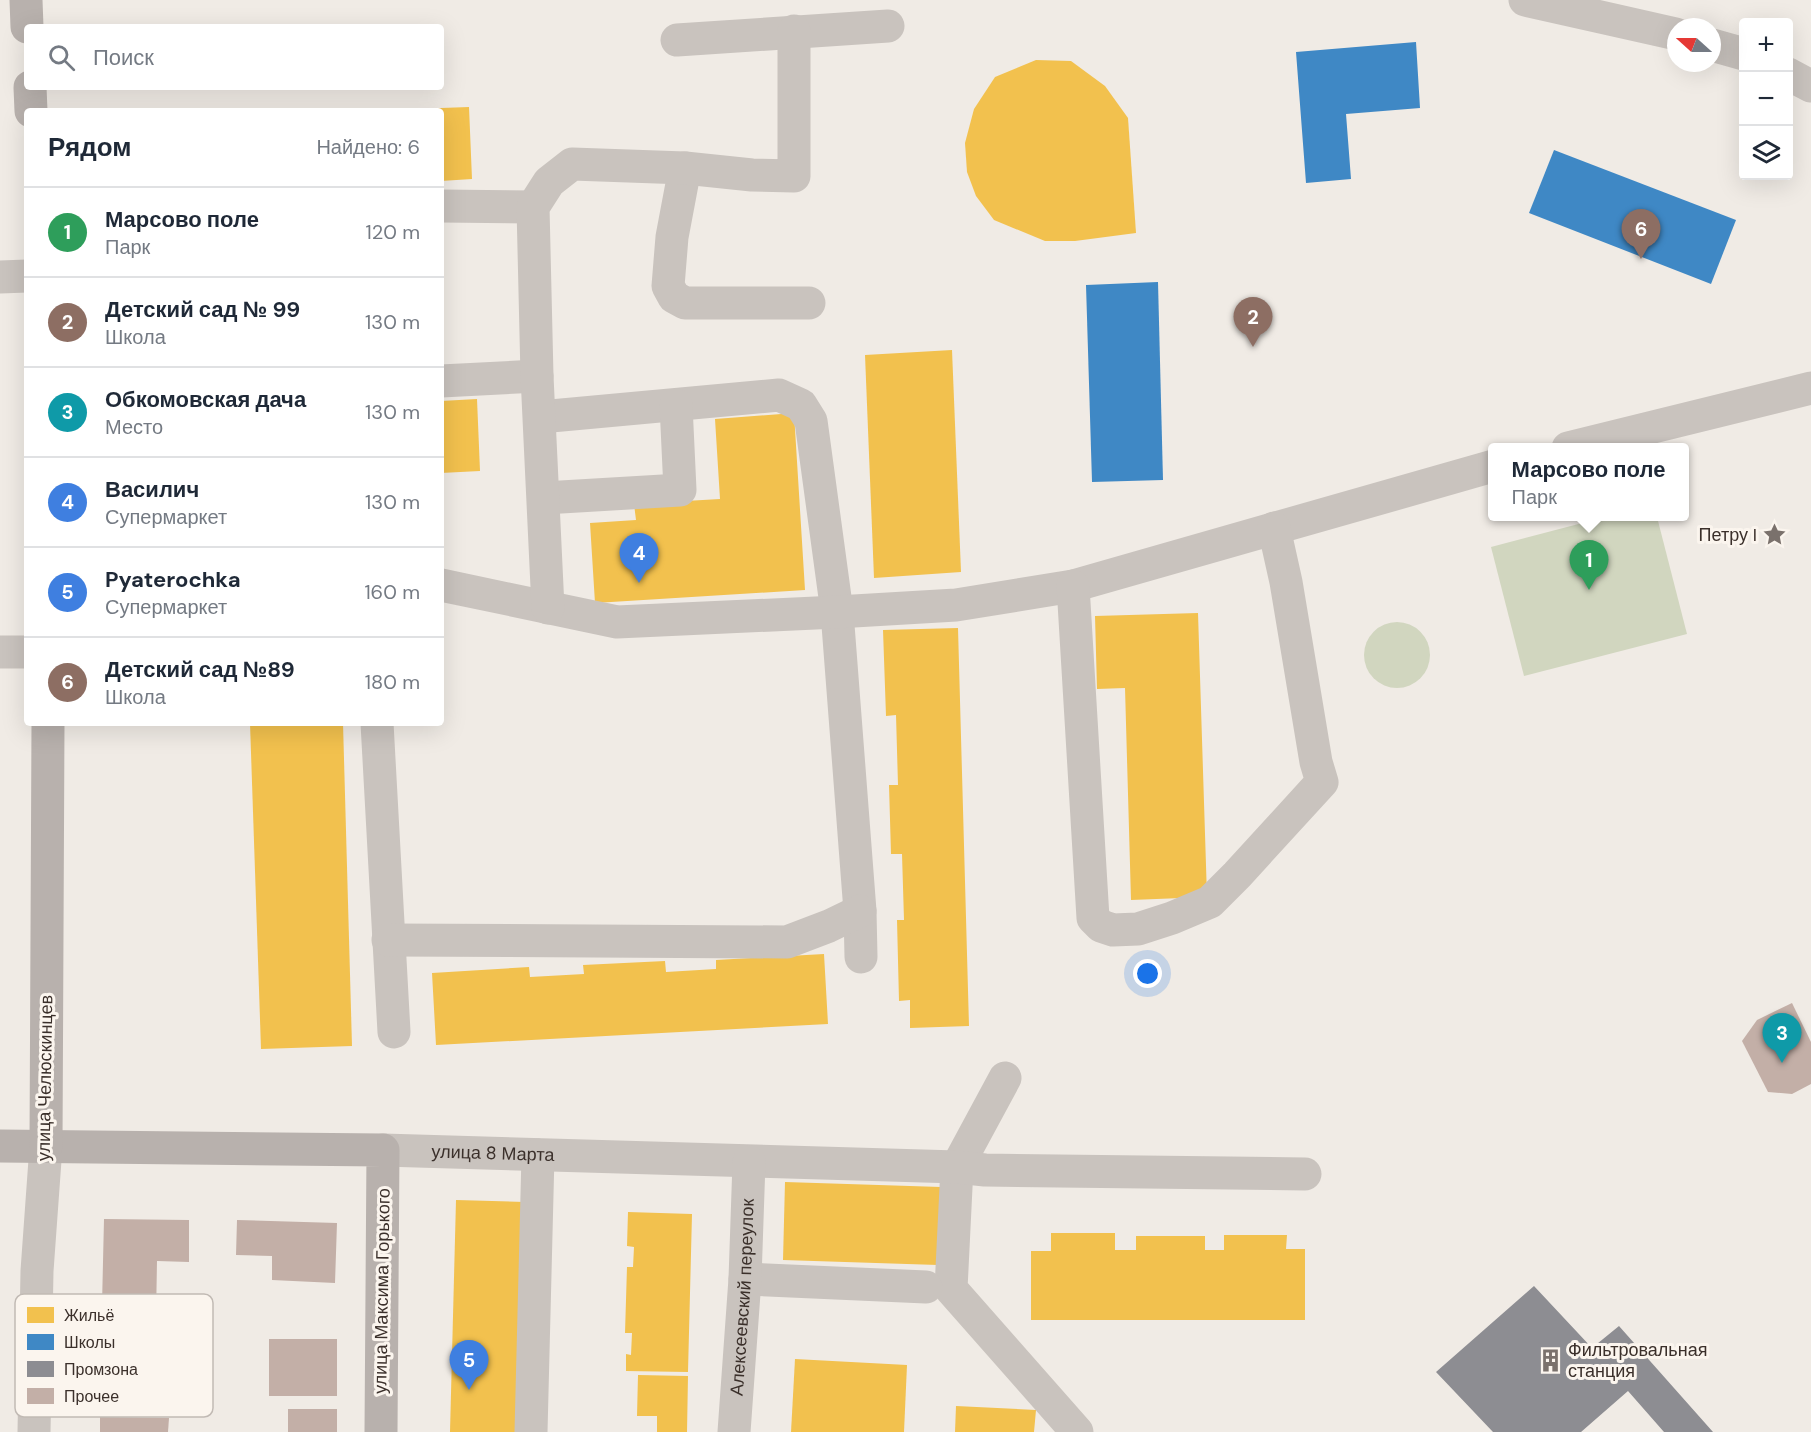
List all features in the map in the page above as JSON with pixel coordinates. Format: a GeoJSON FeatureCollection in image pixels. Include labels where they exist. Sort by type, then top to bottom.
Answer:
{"type":"FeatureCollection","features":[{"type":"Feature","properties":{"kind":"main road"},"geometry":{"type":"LineString","coordinates":[[26,0],[27,24]]}},
{"type":"Feature","properties":{"kind":"main road"},"geometry":{"type":"LineString","coordinates":[[30,90],[30,108]]}},
{"type":"Feature","properties":{"kind":"main road","name":"улица Челюскинцев"},"geometry":{"type":"LineString","coordinates":[[46,1146],[48,726]]}},
{"type":"Feature","properties":{"kind":"main road","name":"улица 8 Марта"},"geometry":{"type":"LineString","coordinates":[[0,1146],[383,1150]]}},
{"type":"Feature","properties":{"kind":"main road","name":"улица Максима Горького"},"geometry":{"type":"LineString","coordinates":[[381,1432],[383,1150]]}},
{"type":"Feature","properties":{"kind":"street"},"geometry":{"type":"LineString","coordinates":[[1525,0],[1663,21]]}},
{"type":"Feature","properties":{"kind":"street"},"geometry":{"type":"LineString","coordinates":[[677,40],[888,26]]}},
{"type":"Feature","properties":{"kind":"street"},"geometry":{"type":"LineString","coordinates":[[548,608],[537,376],[533,207],[549,182],[572,164],[686,168],[752,176],[794,176],[794,31]]}},
{"type":"Feature","properties":{"kind":"street"},"geometry":{"type":"LineString","coordinates":[[1721,48],[1739,53]]}},
{"type":"Feature","properties":{"kind":"street"},"geometry":{"type":"LineString","coordinates":[[1793,77],[1811,86]]}},
{"type":"Feature","properties":{"kind":"street"},"geometry":{"type":"LineString","coordinates":[[686,168],[672,237],[668,286],[674,297],[685,303],[810,303]]}},
{"type":"Feature","properties":{"kind":"street"},"geometry":{"type":"LineString","coordinates":[[444,206],[533,207]]}},
{"type":"Feature","properties":{"kind":"street"},"geometry":{"type":"LineString","coordinates":[[0,277],[24,276]]}},
{"type":"Feature","properties":{"kind":"street"},"geometry":{"type":"LineString","coordinates":[[444,381],[537,376]]}},
{"type":"Feature","properties":{"kind":"street"},"geometry":{"type":"LineString","coordinates":[[1584,443],[1811,387]]}},
{"type":"Feature","properties":{"kind":"street"},"geometry":{"type":"LineString","coordinates":[[540,417],[779,395],[801,405],[811,421],[837,612],[860,912],[861,957]]}},
{"type":"Feature","properties":{"kind":"street"},"geometry":{"type":"LineString","coordinates":[[544,498],[680,490],[676,405]]}},
{"type":"Feature","properties":{"kind":"street"},"geometry":{"type":"LineString","coordinates":[[444,586],[617,622],[956,605],[1073,585],[1488,467]]}},
{"type":"Feature","properties":{"kind":"street"},"geometry":{"type":"LineString","coordinates":[[1073,585],[1093,918],[1101,926],[1113,930],[1138,929],[1210,902],[1322,782],[1316,762],[1286,582],[1274,528]]}},
{"type":"Feature","properties":{"kind":"street"},"geometry":{"type":"LineString","coordinates":[[0,652],[24,652]]}},
{"type":"Feature","properties":{"kind":"street"},"geometry":{"type":"LineString","coordinates":[[377,726],[394,1032]]}},
{"type":"Feature","properties":{"kind":"street"},"geometry":{"type":"LineString","coordinates":[[388,940],[787,942],[860,912]]}},
{"type":"Feature","properties":{"kind":"street"},"geometry":{"type":"LineString","coordinates":[[1005,1078],[971,1168],[951,1289],[1077,1432]]}},
{"type":"Feature","properties":{"kind":"street","name":"улица Челюскинцев"},"geometry":{"type":"LineString","coordinates":[[37,1294],[46,1146]]}},
{"type":"Feature","properties":{"kind":"street","name":"улица 8 Марта"},"geometry":{"type":"LineString","coordinates":[[383,1150],[971,1168],[1305,1174]]}},
{"type":"Feature","properties":{"kind":"street"},"geometry":{"type":"LineString","coordinates":[[531,1432],[538,1155]]}},
{"type":"Feature","properties":{"kind":"street","name":"Алексеевский переулок"},"geometry":{"type":"LineString","coordinates":[[734,1432],[745,1279],[749,1162]]}},
{"type":"Feature","properties":{"kind":"street"},"geometry":{"type":"LineString","coordinates":[[745,1279],[926,1287]]}},
{"type":"Feature","properties":{"kind":"street","name":"улица Челюскинцев"},"geometry":{"type":"LineString","coordinates":[[34,1417],[34,1432]]}},
{"type":"Feature","properties":{"kind":"green space"},"geometry":{"type":"Polygon","coordinates":[[[1590,521],[1658,521],[1687,634],[1524,676],[1491,547],[1590,521]]]}},
{"type":"Feature","properties":{"kind":"green space"},"geometry":{"type":"Polygon","coordinates":[[[1390,622],[1404,622],[1416,627],[1425,636],[1430,655],[1428,668],[1421,679],[1404,688],[1390,688],[1378,683],[1369,674],[1364,662],[1364,648],[1369,636],[1378,627],[1390,622]]]}},
{"type":"Feature","properties":{"kind":"building: Жильё"},"geometry":{"type":"Polygon","coordinates":[[[1036,60],[1071,61],[1105,86],[1128,118],[1136,233],[1075,241],[1045,241],[994,220],[976,196],[967,172],[965,143],[974,109],[995,77],[1036,60]]]}},
{"type":"Feature","properties":{"kind":"building: Жильё"},"geometry":{"type":"Polygon","coordinates":[[[469,107],[472,179],[444,181],[444,108],[441,108],[469,107]]]}},
{"type":"Feature","properties":{"kind":"building: Жильё"},"geometry":{"type":"Polygon","coordinates":[[[952,350],[961,572],[874,578],[865,355],[952,350]]]}},
{"type":"Feature","properties":{"kind":"building: Жильё"},"geometry":{"type":"Polygon","coordinates":[[[477,399],[480,471],[444,473],[444,401],[477,399]]]}},
{"type":"Feature","properties":{"kind":"building: Жильё"},"geometry":{"type":"Polygon","coordinates":[[[794,413],[805,590],[595,603],[590,523],[636,520],[634,504],[720,499],[715,419],[794,413]]]}},
{"type":"Feature","properties":{"kind":"building: Жильё"},"geometry":{"type":"Polygon","coordinates":[[[1198,613],[1207,897],[1131,900],[1125,688],[1097,689],[1095,616],[1198,613]]]}},
{"type":"Feature","properties":{"kind":"building: Жильё"},"geometry":{"type":"Polygon","coordinates":[[[958,628],[969,1026],[910,1028],[910,1000],[899,1001],[897,920],[904,920],[902,854],[891,854],[889,785],[898,785],[896,715],[886,716],[883,630],[958,628]]]}},
{"type":"Feature","properties":{"kind":"building: Жильё"},"geometry":{"type":"Polygon","coordinates":[[[250,726],[343,726],[352,1046],[261,1049],[250,726]]]}},
{"type":"Feature","properties":{"kind":"building: Жильё"},"geometry":{"type":"Polygon","coordinates":[[[824,954],[828,1024],[436,1045],[432,973],[529,967],[530,977],[584,974],[583,965],[665,961],[666,972],[716,969],[716,960],[824,954]]]}},
{"type":"Feature","properties":{"kind":"building: Жильё"},"geometry":{"type":"Polygon","coordinates":[[[785,1182],[941,1187],[938,1265],[783,1260],[785,1182]]]}},
{"type":"Feature","properties":{"kind":"building: Жильё"},"geometry":{"type":"Polygon","coordinates":[[[456,1200],[525,1202],[519,1432],[450,1432],[456,1200]]]}},
{"type":"Feature","properties":{"kind":"building: Жильё"},"geometry":{"type":"Polygon","coordinates":[[[628,1212],[692,1214],[688,1372],[626,1371],[626,1354],[631,1355],[632,1333],[625,1333],[627,1267],[633,1267],[634,1247],[627,1246],[628,1212]]]}},
{"type":"Feature","properties":{"kind":"building: Жильё"},"geometry":{"type":"Polygon","coordinates":[[[1051,1233],[1115,1233],[1115,1250],[1136,1250],[1136,1236],[1205,1236],[1205,1250],[1224,1250],[1224,1235],[1287,1235],[1286,1249],[1305,1249],[1305,1320],[1031,1320],[1031,1251],[1051,1251],[1051,1233]]]}},
{"type":"Feature","properties":{"kind":"building: Жильё"},"geometry":{"type":"Polygon","coordinates":[[[795,1359],[907,1365],[904,1432],[791,1432],[795,1359]]]}},
{"type":"Feature","properties":{"kind":"building: Жильё"},"geometry":{"type":"Polygon","coordinates":[[[638,1375],[688,1376],[687,1432],[657,1432],[657,1416],[637,1416],[638,1375]]]}},
{"type":"Feature","properties":{"kind":"building: Жильё"},"geometry":{"type":"Polygon","coordinates":[[[956,1406],[1036,1410],[1034,1432],[955,1432],[956,1406]]]}},
{"type":"Feature","properties":{"kind":"building: Школы"},"geometry":{"type":"Polygon","coordinates":[[[1416,42],[1420,108],[1346,114],[1351,179],[1306,183],[1296,52],[1416,42]]]}},
{"type":"Feature","properties":{"kind":"building: Школы"},"geometry":{"type":"Polygon","coordinates":[[[1554,150],[1736,220],[1711,284],[1529,213],[1554,150]]]}},
{"type":"Feature","properties":{"kind":"building: Школы"},"geometry":{"type":"Polygon","coordinates":[[[1158,282],[1163,480],[1092,482],[1086,285],[1158,282]]]}},
{"type":"Feature","properties":{"kind":"building: Промзона","name":"Фильтровальная станция"},"geometry":{"type":"Polygon","coordinates":[[[1534,1286],[1592,1348],[1619,1326],[1713,1432],[1664,1432],[1628,1391],[1581,1432],[1493,1432],[1436,1372],[1534,1286]]]}},
{"type":"Feature","properties":{"kind":"building: Прочее"},"geometry":{"type":"Polygon","coordinates":[[[1792,1003],[1811,1042],[1811,1084],[1792,1094],[1768,1092],[1742,1041],[1757,1020],[1792,1003]]]}},
{"type":"Feature","properties":{"kind":"building: Прочее"},"geometry":{"type":"Polygon","coordinates":[[[104,1219],[189,1220],[189,1262],[157,1261],[156,1294],[102,1294],[104,1219]]]}},
{"type":"Feature","properties":{"kind":"building: Прочее"},"geometry":{"type":"Polygon","coordinates":[[[237,1220],[337,1223],[335,1283],[272,1280],[272,1256],[236,1255],[237,1220]]]}},
{"type":"Feature","properties":{"kind":"building: Прочее"},"geometry":{"type":"Polygon","coordinates":[[[269,1339],[337,1339],[337,1396],[269,1396],[269,1339]]]}},
{"type":"Feature","properties":{"kind":"building: Прочее"},"geometry":{"type":"Polygon","coordinates":[[[288,1409],[337,1409],[337,1432],[288,1432],[288,1409]]]}},
{"type":"Feature","properties":{"kind":"building: Прочее"},"geometry":{"type":"Polygon","coordinates":[[[100,1417],[169,1418],[168,1432],[100,1432],[100,1417]]]}},
{"type":"Feature","properties":{"kind":"place","name":"Детский сад №89"},"geometry":{"type":"Point","coordinates":[1641,259]}},
{"type":"Feature","properties":{"kind":"place","name":"Детский сад № 99"},"geometry":{"type":"Point","coordinates":[1253,347]}},
{"type":"Feature","properties":{"kind":"place","name":"Петру I"},"geometry":{"type":"Point","coordinates":[1775,535]}},
{"type":"Feature","properties":{"kind":"place","name":"Василич"},"geometry":{"type":"Point","coordinates":[639,583]}},
{"type":"Feature","properties":{"kind":"place","name":"Марсово поле"},"geometry":{"type":"Point","coordinates":[1589,590]}},
{"type":"Feature","properties":{"kind":"place","name":"Обкомовская дача"},"geometry":{"type":"Point","coordinates":[1782,1063]}},
{"type":"Feature","properties":{"kind":"place","name":"Фильтровальная станция"},"geometry":{"type":"Point","coordinates":[1550,1360]}},
{"type":"Feature","properties":{"kind":"place","name":"Pyaterochka"},"geometry":{"type":"Point","coordinates":[469,1390]}}]}
